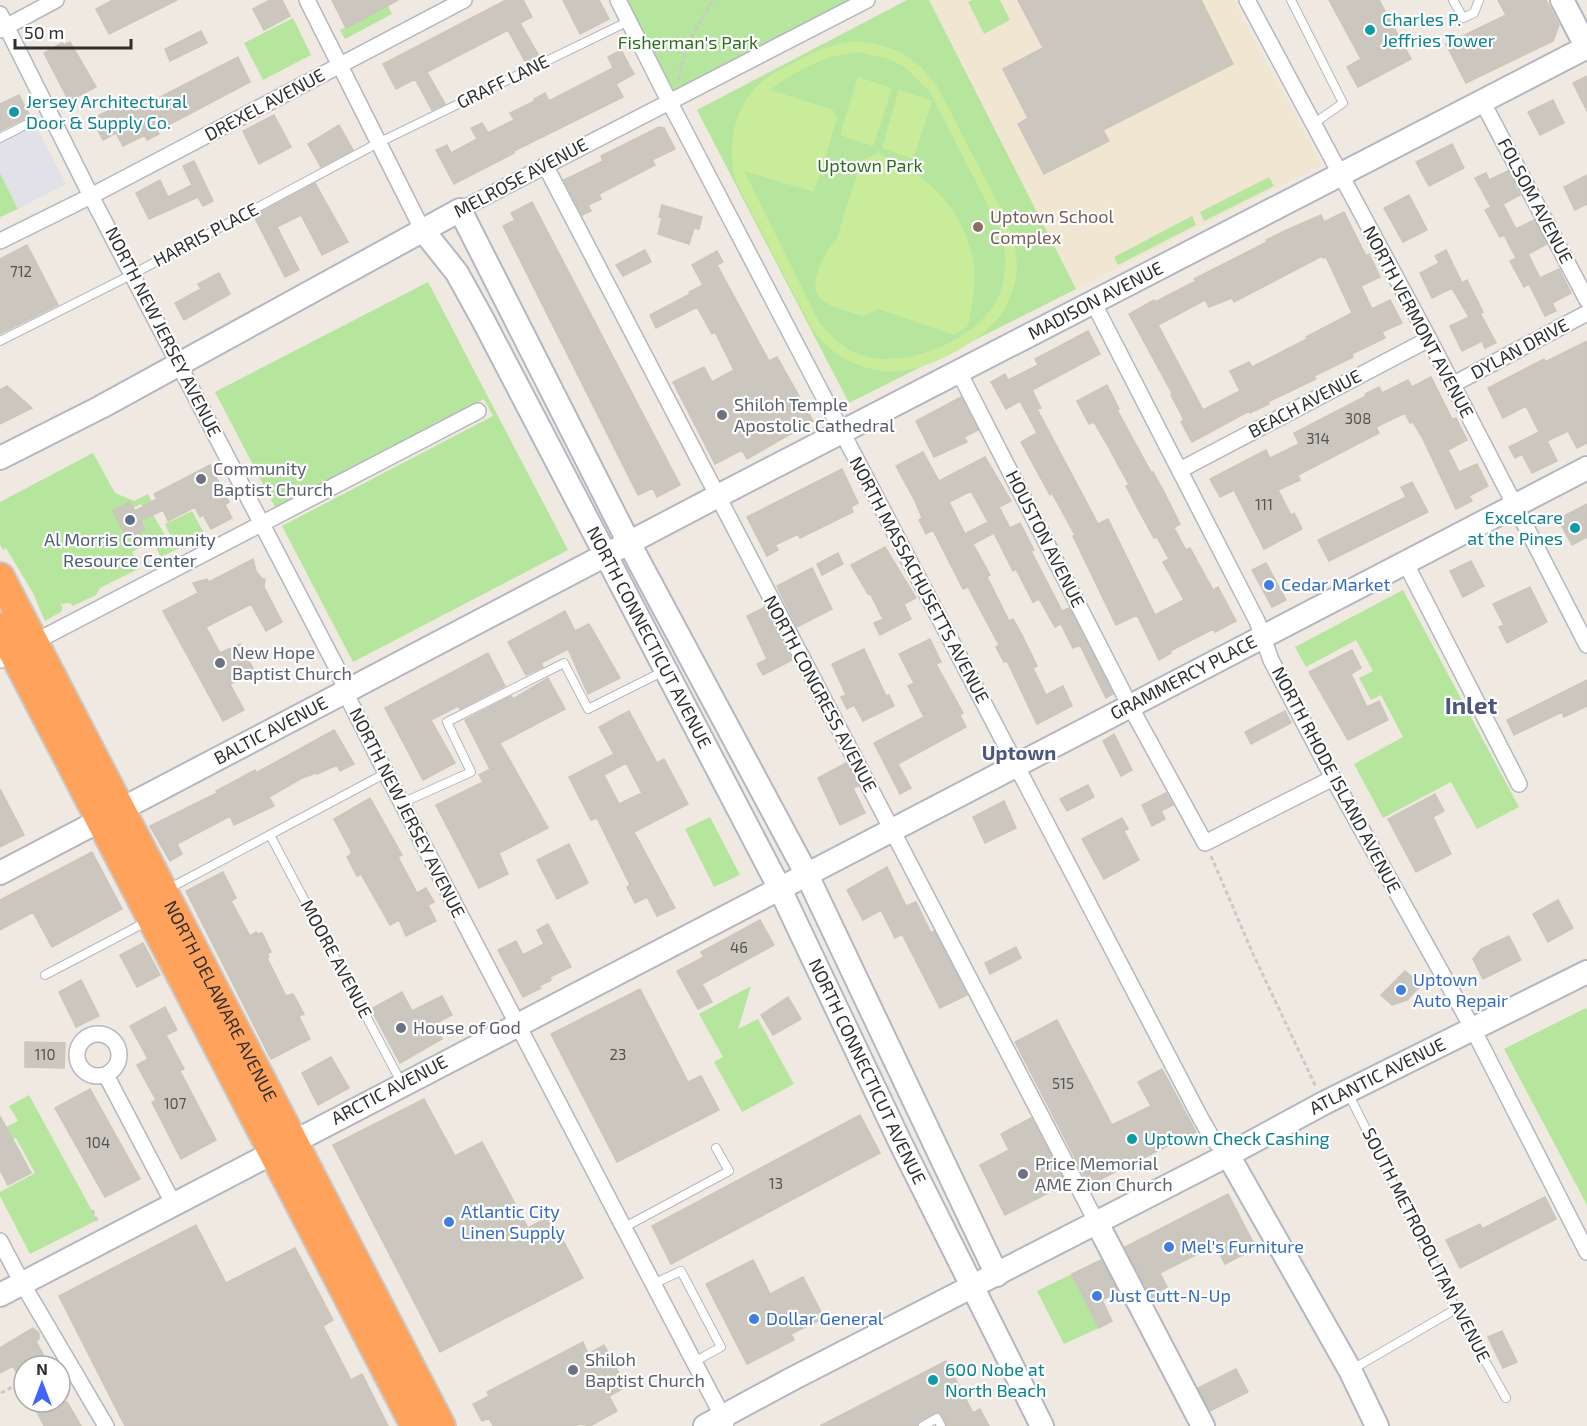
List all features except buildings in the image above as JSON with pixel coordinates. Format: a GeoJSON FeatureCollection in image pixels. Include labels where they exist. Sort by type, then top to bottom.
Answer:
{"type":"FeatureCollection","features":[{"type":"Feature","properties":{"kind":"highway","name":"NORTH DELAWARE AVENUE"},"geometry":{"type":"LineString","coordinates":[[0,577],[16,652]]}},
{"type":"Feature","properties":{"kind":"highway","name":"NORTH DELAWARE AVENUE"},"geometry":{"type":"LineString","coordinates":[[0,627],[111,815],[164,891],[415,1426]]}},
{"type":"Feature","properties":{"kind":"highway","name":"NORTH DELAWARE AVENUE"},"geometry":{"type":"LineString","coordinates":[[111,815],[152,919],[441,1426]]}},
{"type":"Feature","properties":{"kind":"street"},"geometry":{"type":"LineString","coordinates":[[2,24],[56,0]]}},
{"type":"Feature","properties":{"kind":"street","name":"NORTH CONNECTICUT AVENUE"},"geometry":{"type":"LineString","coordinates":[[306,0],[422,229],[457,273],[467,291],[779,887],[900,1142],[1042,1426]]}},
{"type":"Feature","properties":{"kind":"street","name":"DREXEL AVENUE"},"geometry":{"type":"LineString","coordinates":[[0,241],[464,0]]}},
{"type":"Feature","properties":{"kind":"street","name":"NORTH MASSACHUSETTS AVENUE"},"geometry":{"type":"LineString","coordinates":[[618,0],[1200,1117],[1212,1138],[1228,1155]]}},
{"type":"Feature","properties":{"kind":"street","name":"MELROSE AVENUE"},"geometry":{"type":"LineString","coordinates":[[0,458],[101,407],[422,229],[867,0]]}},
{"type":"Feature","properties":{"kind":"street","name":"NORTH VERMONT AVENUE"},"geometry":{"type":"LineString","coordinates":[[1247,0],[1429,339],[1587,645]]}},
{"type":"Feature","properties":{"kind":"street"},"geometry":{"type":"LineString","coordinates":[[1562,0],[1587,47]]}},
{"type":"Feature","properties":{"kind":"street","name":"NORTH NEW JERSEY AVENUE"},"geometry":{"type":"LineString","coordinates":[[2,24],[340,674],[345,692],[402,804],[694,1362],[718,1423]]}},
{"type":"Feature","properties":{"kind":"street","name":"MADISON AVENUE"},"geometry":{"type":"LineString","coordinates":[[605,556],[716,496],[1587,47]]}},
{"type":"Feature","properties":{"kind":"street","name":"FOLSOM AVENUE"},"geometry":{"type":"LineString","coordinates":[[1482,101],[1587,300]]}},
{"type":"Feature","properties":{"kind":"street","name":"NORTH CONGRESS AVENUE"},"geometry":{"type":"LineString","coordinates":[[545,165],[1097,1223]]}},
{"type":"Feature","properties":{"kind":"street","name":"NORTH CONNECTICUT AVENUE"},"geometry":{"type":"LineString","coordinates":[[460,210],[629,543],[806,873],[997,1275]]}},
{"type":"Feature","properties":{"kind":"street","name":"NORTH RHODE ISLAND AVENUE"},"geometry":{"type":"LineString","coordinates":[[1094,302],[1257,621],[1271,660],[1333,778],[1473,1029],[1587,1252]]}},
{"type":"Feature","properties":{"kind":"street","name":"DYLAN DRIVE"},"geometry":{"type":"LineString","coordinates":[[1452,385],[1587,313]]}},
{"type":"Feature","properties":{"kind":"street","name":"BEACH AVENUE"},"geometry":{"type":"LineString","coordinates":[[1180,470],[1429,339]]}},
{"type":"Feature","properties":{"kind":"street","name":"HOUSTON AVENUE"},"geometry":{"type":"LineString","coordinates":[[959,372],[1130,706],[1205,843]]}},
{"type":"Feature","properties":{"kind":"street"},"geometry":{"type":"LineString","coordinates":[[16,652],[478,411]]}},
{"type":"Feature","properties":{"kind":"street","name":"GRAMMERCY PLACE"},"geometry":{"type":"LineString","coordinates":[[779,887],[1406,564],[1587,468]]}},
{"type":"Feature","properties":{"kind":"street","name":"BALTIC AVENUE"},"geometry":{"type":"LineString","coordinates":[[0,873],[605,556]]}},
{"type":"Feature","properties":{"kind":"street"},"geometry":{"type":"LineString","coordinates":[[1406,564],[1519,784]]}},
{"type":"Feature","properties":{"kind":"street"},"geometry":{"type":"LineString","coordinates":[[1205,843],[1333,778]]}},
{"type":"Feature","properties":{"kind":"street","name":"ARCTIC AVENUE"},"geometry":{"type":"LineString","coordinates":[[0,1295],[779,887]]}},
{"type":"Feature","properties":{"kind":"street","name":"ATLANTIC AVENUE"},"geometry":{"type":"LineString","coordinates":[[718,1423],[971,1287],[1347,1091],[1587,972]]}},
{"type":"Feature","properties":{"kind":"street"},"geometry":{"type":"LineString","coordinates":[[106,1075],[173,1203]]}},
{"type":"Feature","properties":{"kind":"street"},"geometry":{"type":"LineString","coordinates":[[1228,1155],[1350,1370],[1377,1426]]}},
{"type":"Feature","properties":{"kind":"street"},"geometry":{"type":"LineString","coordinates":[[1097,1223],[1203,1426]]}},
{"type":"Feature","properties":{"kind":"street"},"geometry":{"type":"LineString","coordinates":[[0,1241],[106,1426]]}},
{"type":"Feature","properties":{"kind":"lane"},"geometry":{"type":"LineString","coordinates":[[1292,0],[1343,103],[1313,124]]}},
{"type":"Feature","properties":{"kind":"lane"},"geometry":{"type":"LineString","coordinates":[[1454,0],[1463,18],[1474,13],[1479,0]]}},
{"type":"Feature","properties":{"kind":"lane","name":"GRAFF LANE"},"geometry":{"type":"LineString","coordinates":[[378,143],[629,21]]}},
{"type":"Feature","properties":{"kind":"lane"},"geometry":{"type":"LineString","coordinates":[[0,138],[33,120]]}},
{"type":"Feature","properties":{"kind":"lane","name":"HARRIS PLACE"},"geometry":{"type":"LineString","coordinates":[[0,341],[133,274],[378,143]]}},
{"type":"Feature","properties":{"kind":"lane"},"geometry":{"type":"LineString","coordinates":[[402,804],[471,772],[447,722],[564,663],[588,709],[665,670]]}},
{"type":"Feature","properties":{"kind":"lane"},"geometry":{"type":"LineString","coordinates":[[164,891],[386,773]]}},
{"type":"Feature","properties":{"kind":"lane","name":"MOORE AVENUE"},"geometry":{"type":"LineString","coordinates":[[270,835],[402,1083]]}},
{"type":"Feature","properties":{"kind":"lane"},"geometry":{"type":"LineString","coordinates":[[45,975],[152,919]]}},
{"type":"Feature","properties":{"kind":"lane","name":"SOUTH METROPOLITAN AVENUE"},"geometry":{"type":"LineString","coordinates":[[1347,1091],[1456,1309],[1506,1398]]}},
{"type":"Feature","properties":{"kind":"lane"},"geometry":{"type":"LineString","coordinates":[[623,1228],[729,1171],[716,1148]]}},
{"type":"Feature","properties":{"kind":"lane"},"geometry":{"type":"LineString","coordinates":[[653,1284],[681,1271],[686,1280],[721,1347],[694,1362]]}},
{"type":"Feature","properties":{"kind":"lane"},"geometry":{"type":"LineString","coordinates":[[1350,1370],[1456,1309]]}},
{"type":"Feature","properties":{"kind":"lane"},"geometry":{"type":"LineString","coordinates":[[922,1426],[937,1418],[941,1426]]}},
{"type":"Feature","properties":{"kind":"path"},"geometry":{"type":"LineString","coordinates":[[669,101],[681,72],[681,60],[687,45],[713,0]]}},
{"type":"Feature","properties":{"kind":"path"},"geometry":{"type":"LineString","coordinates":[[1205,843],[1253,954],[1324,1103]]}},
{"type":"Feature","properties":{"kind":"shaded area","name":"Uptown School Complex"},"geometry":{"type":"Polygon","coordinates":[[[907,0],[1233,0],[1322,165],[849,403],[697,110],[907,0]]]}},
{"type":"Feature","properties":{"kind":"shaded area"},"geometry":{"type":"Polygon","coordinates":[[[33,121],[66,184],[18,209],[0,173],[0,138],[33,121]]]}},
{"type":"Feature","properties":{"kind":"green space"},"geometry":{"type":"Polygon","coordinates":[[[385,0],[392,14],[345,39],[340,30],[378,11],[385,0]]]}},
{"type":"Feature","properties":{"kind":"green space","name":"Fisherman's Park"},"geometry":{"type":"Polygon","coordinates":[[[618,0],[867,0],[669,101],[618,0]]]}},
{"type":"Feature","properties":{"kind":"green space","name":"Uptown Park"},"geometry":{"type":"Polygon","coordinates":[[[907,0],[929,0],[1076,289],[849,403],[697,110],[907,0]]]}},
{"type":"Feature","properties":{"kind":"green space"},"geometry":{"type":"Polygon","coordinates":[[[1000,0],[1010,20],[984,34],[968,2],[1000,0]]]}},
{"type":"Feature","properties":{"kind":"green space"},"geometry":{"type":"Polygon","coordinates":[[[293,18],[311,55],[263,80],[244,43],[293,18]]]}},
{"type":"Feature","properties":{"kind":"green space"},"geometry":{"type":"Polygon","coordinates":[[[858,41],[883,46],[903,54],[921,67],[937,86],[1005,218],[1014,242],[1017,268],[1015,282],[1004,311],[985,332],[958,350],[927,365],[911,369],[881,371],[870,369],[841,356],[825,344],[811,327],[736,182],[733,168],[735,126],[739,114],[754,90],[772,74],[804,57],[842,43],[858,41]],[[858,52],[834,56],[801,70],[770,90],[833,110],[837,119],[814,192],[744,171],[819,322],[835,339],[854,352],[871,358],[891,359],[911,356],[952,342],[984,317],[999,295],[1004,277],[1005,259],[1001,231],[930,92],[905,67],[888,59],[858,52]]]}},
{"type":"Feature","properties":{"kind":"green space"},"geometry":{"type":"Polygon","coordinates":[[[858,77],[892,88],[873,146],[840,135],[858,77]]]}},
{"type":"Feature","properties":{"kind":"green space"},"geometry":{"type":"Polygon","coordinates":[[[899,90],[932,101],[913,159],[882,148],[899,90]]]}},
{"type":"Feature","properties":{"kind":"green space"},"geometry":{"type":"Polygon","coordinates":[[[878,153],[928,183],[953,211],[963,228],[974,266],[974,288],[968,326],[954,335],[878,309],[863,316],[842,310],[825,302],[816,290],[819,269],[828,250],[836,241],[861,161],[878,153]]]}},
{"type":"Feature","properties":{"kind":"green space"},"geometry":{"type":"Polygon","coordinates":[[[0,173],[18,209],[0,217],[0,173]]]}},
{"type":"Feature","properties":{"kind":"green space"},"geometry":{"type":"Polygon","coordinates":[[[1269,177],[1274,186],[1204,221],[1200,212],[1269,177]]]}},
{"type":"Feature","properties":{"kind":"green space"},"geometry":{"type":"Polygon","coordinates":[[[1192,216],[1196,225],[1118,265],[1114,257],[1192,216]]]}},
{"type":"Feature","properties":{"kind":"green space"},"geometry":{"type":"Polygon","coordinates":[[[428,282],[568,550],[353,662],[282,526],[493,416],[484,399],[275,507],[215,392],[428,282]]]}},
{"type":"Feature","properties":{"kind":"green space"},"geometry":{"type":"Polygon","coordinates":[[[93,453],[115,493],[134,501],[148,494],[154,505],[145,510],[141,504],[133,508],[130,502],[113,511],[127,539],[144,530],[140,521],[153,515],[165,535],[132,552],[140,568],[100,588],[96,595],[73,606],[70,603],[60,604],[63,607],[61,612],[45,621],[33,593],[6,548],[3,550],[0,544],[0,502],[93,453]]]}},
{"type":"Feature","properties":{"kind":"green space"},"geometry":{"type":"Polygon","coordinates":[[[192,511],[205,535],[161,557],[155,546],[171,537],[165,524],[192,511]]]}},
{"type":"Feature","properties":{"kind":"green space"},"geometry":{"type":"Polygon","coordinates":[[[1403,590],[1519,807],[1477,829],[1451,782],[1383,818],[1354,764],[1403,737],[1381,695],[1371,700],[1359,678],[1373,671],[1356,640],[1306,667],[1295,647],[1403,590]]]}},
{"type":"Feature","properties":{"kind":"green space"},"geometry":{"type":"Polygon","coordinates":[[[710,817],[740,875],[714,887],[685,829],[710,817]]]}},
{"type":"Feature","properties":{"kind":"green space"},"geometry":{"type":"Polygon","coordinates":[[[751,986],[738,1029],[758,1019],[794,1084],[742,1112],[714,1062],[723,1057],[699,1014],[751,986]]]}},
{"type":"Feature","properties":{"kind":"green space"},"geometry":{"type":"Polygon","coordinates":[[[1586,1008],[1587,1010],[1587,1205],[1504,1049],[1586,1008]]]}},
{"type":"Feature","properties":{"kind":"green space"},"geometry":{"type":"Polygon","coordinates":[[[29,1095],[97,1220],[30,1254],[0,1196],[0,1192],[35,1173],[16,1138],[0,1146],[0,1130],[18,1121],[9,1106],[29,1095]]]}},
{"type":"Feature","properties":{"kind":"green space"},"geometry":{"type":"Polygon","coordinates":[[[1072,1274],[1099,1328],[1064,1344],[1037,1291],[1072,1274]]]}},
{"type":"Feature","properties":{"kind":"place","name":"Charles P. Jeffries Tower"},"geometry":{"type":"Point","coordinates":[1370,30]}},
{"type":"Feature","properties":{"kind":"place","name":"Jersey Architectural Door & Supply Co."},"geometry":{"type":"Point","coordinates":[14,112]}},
{"type":"Feature","properties":{"kind":"place","name":"Uptown School Complex"},"geometry":{"type":"Point","coordinates":[978,227]}},
{"type":"Feature","properties":{"kind":"place","name":"Shiloh Temple Apostolic Cathedral"},"geometry":{"type":"Point","coordinates":[722,415]}},
{"type":"Feature","properties":{"kind":"place","name":"Community Baptist Church"},"geometry":{"type":"Point","coordinates":[201,479]}},
{"type":"Feature","properties":{"kind":"place","name":"Al Morris Community Resource Center"},"geometry":{"type":"Point","coordinates":[130,520]}},
{"type":"Feature","properties":{"kind":"place","name":"Excelcare at the Pines"},"geometry":{"type":"Point","coordinates":[1575,528]}},
{"type":"Feature","properties":{"kind":"place","name":"Cedar Market"},"geometry":{"type":"Point","coordinates":[1269,585]}},
{"type":"Feature","properties":{"kind":"place","name":"New Hope Baptist Church"},"geometry":{"type":"Point","coordinates":[220,663]}},
{"type":"Feature","properties":{"kind":"place","name":"Uptown Auto Repair"},"geometry":{"type":"Point","coordinates":[1401,990]}},
{"type":"Feature","properties":{"kind":"place","name":"House of God"},"geometry":{"type":"Point","coordinates":[401,1028]}},
{"type":"Feature","properties":{"kind":"place","name":"Uptown Check Cashing"},"geometry":{"type":"Point","coordinates":[1132,1139]}},
{"type":"Feature","properties":{"kind":"place","name":"Price Memorial AME Zion Church"},"geometry":{"type":"Point","coordinates":[1023,1174]}},
{"type":"Feature","properties":{"kind":"place","name":"Atlantic City Linen Supply"},"geometry":{"type":"Point","coordinates":[449,1222]}},
{"type":"Feature","properties":{"kind":"place","name":"Mel's Furniture"},"geometry":{"type":"Point","coordinates":[1169,1247]}},
{"type":"Feature","properties":{"kind":"place","name":"Just Cutt-N-Up"},"geometry":{"type":"Point","coordinates":[1097,1296]}},
{"type":"Feature","properties":{"kind":"place","name":"Dollar General"},"geometry":{"type":"Point","coordinates":[754,1319]}},
{"type":"Feature","properties":{"kind":"place","name":"Shiloh Baptist Church"},"geometry":{"type":"Point","coordinates":[573,1370]}},
{"type":"Feature","properties":{"kind":"place","name":"600 Nobe at North Beach"},"geometry":{"type":"Point","coordinates":[933,1380]}},
{"type":"Feature","properties":{"kind":"district","name":"Inlet"},"geometry":{"type":"Point","coordinates":[1471,706]}},
{"type":"Feature","properties":{"kind":"district","name":"Uptown"},"geometry":{"type":"Point","coordinates":[1019,753]}}]}
